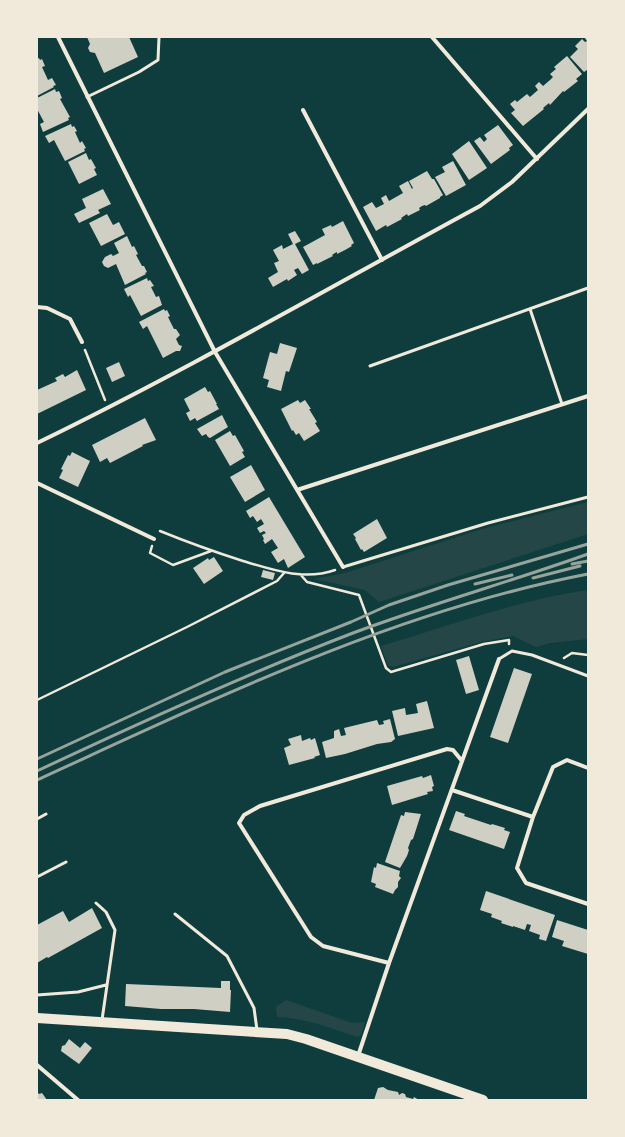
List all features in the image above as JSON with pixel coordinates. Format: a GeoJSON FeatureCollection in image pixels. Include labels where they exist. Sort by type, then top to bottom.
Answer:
{"type":"FeatureCollection","features":[{"type":"Feature","properties":{"kind":"main road"},"geometry":{"type":"LineString","coordinates":[[37,1018],[287,1034],[483,1100]]}},
{"type":"Feature","properties":{"kind":"street"},"geometry":{"type":"LineString","coordinates":[[58,37],[215,352],[343,567]]}},
{"type":"Feature","properties":{"kind":"street"},"geometry":{"type":"LineString","coordinates":[[432,37],[537,159]]}},
{"type":"Feature","properties":{"kind":"street"},"geometry":{"type":"LineString","coordinates":[[37,443],[109,408],[215,352],[480,206],[512,182],[588,109]]}},
{"type":"Feature","properties":{"kind":"street"},"geometry":{"type":"LineString","coordinates":[[303,110],[382,260]]}},
{"type":"Feature","properties":{"kind":"street"},"geometry":{"type":"LineString","coordinates":[[37,306],[47,308],[70,319],[82,342]]}},
{"type":"Feature","properties":{"kind":"street"},"geometry":{"type":"LineString","coordinates":[[297,490],[588,396]]}},
{"type":"Feature","properties":{"kind":"street"},"geometry":{"type":"LineString","coordinates":[[37,483],[154,539]]}},
{"type":"Feature","properties":{"kind":"street"},"geometry":{"type":"LineString","coordinates":[[357,1057],[389,963],[499,659]]}},
{"type":"Feature","properties":{"kind":"street"},"geometry":{"type":"LineString","coordinates":[[389,963],[323,946],[312,937],[239,823],[244,815],[260,806],[447,749],[453,750],[462,761]]}},
{"type":"Feature","properties":{"kind":"street"},"geometry":{"type":"LineString","coordinates":[[588,768],[567,760],[553,767],[533,817],[517,868],[526,883],[588,904]]}},
{"type":"Feature","properties":{"kind":"street"},"geometry":{"type":"LineString","coordinates":[[452,790],[533,817]]}},
{"type":"Feature","properties":{"kind":"street"},"geometry":{"type":"LineString","coordinates":[[37,1065],[78,1100]]}},
{"type":"Feature","properties":{"kind":"lane"},"geometry":{"type":"LineString","coordinates":[[88,97],[138,72],[158,60],[159,37]]}},
{"type":"Feature","properties":{"kind":"lane"},"geometry":{"type":"LineString","coordinates":[[370,366],[588,288]]}},
{"type":"Feature","properties":{"kind":"lane"},"geometry":{"type":"LineString","coordinates":[[530,310],[562,404]]}},
{"type":"Feature","properties":{"kind":"lane"},"geometry":{"type":"LineString","coordinates":[[343,567],[488,523],[588,497]]}},
{"type":"Feature","properties":{"kind":"lane"},"geometry":{"type":"LineString","coordinates":[[499,659],[512,651],[532,655],[588,676]]}},
{"type":"Feature","properties":{"kind":"lane"},"geometry":{"type":"LineString","coordinates":[[37,818],[46,814]]}},
{"type":"Feature","properties":{"kind":"lane"},"geometry":{"type":"LineString","coordinates":[[37,877],[66,862]]}},
{"type":"Feature","properties":{"kind":"lane"},"geometry":{"type":"LineString","coordinates":[[96,903],[106,912],[115,930],[106,985],[102,1023]]}},
{"type":"Feature","properties":{"kind":"lane"},"geometry":{"type":"LineString","coordinates":[[175,914],[227,956],[254,1008],[257,1032]]}},
{"type":"Feature","properties":{"kind":"lane"},"geometry":{"type":"LineString","coordinates":[[37,994],[78,992],[106,985]]}},
{"type":"Feature","properties":{"kind":"path"},"geometry":{"type":"LineString","coordinates":[[82,342],[109,408]]}},
{"type":"Feature","properties":{"kind":"path"},"geometry":{"type":"LineString","coordinates":[[211,551],[173,565],[150,553],[158,530],[211,551],[284,573],[324,574],[343,567]]}},
{"type":"Feature","properties":{"kind":"path"},"geometry":{"type":"LineString","coordinates":[[37,700],[187,628],[277,581],[284,573]]}},
{"type":"Feature","properties":{"kind":"path"},"geometry":{"type":"LineString","coordinates":[[300,574],[307,582],[359,595],[386,668],[391,672],[484,644],[509,640],[509,650],[512,651]]}},
{"type":"Feature","properties":{"kind":"path"},"geometry":{"type":"LineString","coordinates":[[561,666],[564,658],[572,653],[588,655]]}},
{"type":"Feature","properties":{"kind":"shaded area"},"geometry":{"type":"Polygon","coordinates":[[[588,502],[588,534],[379,602],[365,590],[314,579],[345,573],[482,529],[588,502]]]}},
{"type":"Feature","properties":{"kind":"shaded area"},"geometry":{"type":"Polygon","coordinates":[[[588,590],[588,639],[550,643],[536,647],[513,636],[481,642],[393,667],[388,665],[381,646],[484,614],[562,594],[588,590]]]}},
{"type":"Feature","properties":{"kind":"shaded area"},"geometry":{"type":"Polygon","coordinates":[[[286,1000],[352,1023],[365,1022],[361,1035],[357,1037],[308,1021],[277,1017],[276,1007],[286,1000]]]}},
{"type":"Feature","properties":{"kind":"building"},"geometry":{"type":"Polygon","coordinates":[[[87,37],[129,37],[138,57],[104,73],[95,53],[90,52],[88,48],[90,44],[87,37]]]}},
{"type":"Feature","properties":{"kind":"building"},"geometry":{"type":"Polygon","coordinates":[[[584,37],[588,37],[588,72],[587,70],[584,72],[570,57],[578,49],[575,46],[582,39],[585,42],[587,41],[584,37]]]}},
{"type":"Feature","properties":{"kind":"building"},"geometry":{"type":"Polygon","coordinates":[[[567,56],[582,74],[576,79],[578,81],[564,92],[563,91],[550,105],[549,103],[523,126],[511,113],[515,110],[510,104],[515,100],[517,102],[527,94],[530,97],[538,90],[535,86],[539,82],[543,86],[553,77],[550,74],[556,69],[554,67],[567,56]]]}},
{"type":"Feature","properties":{"kind":"building"},"geometry":{"type":"Polygon","coordinates":[[[39,58],[40,60],[42,59],[45,66],[42,67],[48,80],[52,78],[56,85],[37,96],[37,59],[39,58]]]}},
{"type":"Feature","properties":{"kind":"building"},"geometry":{"type":"Polygon","coordinates":[[[55,89],[56,92],[59,91],[62,98],[60,99],[70,117],[68,118],[69,120],[43,132],[40,124],[44,122],[37,109],[37,98],[55,89]]]}},
{"type":"Feature","properties":{"kind":"building"},"geometry":{"type":"Polygon","coordinates":[[[71,124],[77,131],[75,132],[80,143],[82,141],[86,148],[84,149],[85,151],[65,161],[54,140],[49,143],[45,136],[71,124]]]}},
{"type":"Feature","properties":{"kind":"building"},"geometry":{"type":"Polygon","coordinates":[[[498,125],[513,145],[509,148],[510,150],[491,164],[474,141],[480,137],[484,142],[487,139],[484,135],[498,125]]]}},
{"type":"Feature","properties":{"kind":"building"},"geometry":{"type":"Polygon","coordinates":[[[469,141],[487,168],[469,180],[452,154],[469,141]]]}},
{"type":"Feature","properties":{"kind":"building"},"geometry":{"type":"Polygon","coordinates":[[[86,153],[89,160],[91,159],[96,168],[94,169],[97,175],[79,184],[68,162],[86,153]]]}},
{"type":"Feature","properties":{"kind":"building"},"geometry":{"type":"Polygon","coordinates":[[[453,161],[466,185],[446,196],[435,177],[445,172],[442,167],[453,161]]]}},
{"type":"Feature","properties":{"kind":"building"},"geometry":{"type":"Polygon","coordinates":[[[427,171],[432,179],[434,179],[443,195],[426,206],[422,206],[419,208],[420,210],[408,216],[407,214],[401,218],[402,219],[387,227],[386,225],[376,231],[363,207],[372,202],[376,208],[384,204],[381,198],[386,195],[389,201],[403,193],[399,186],[408,181],[412,189],[413,188],[409,181],[427,171]]]}},
{"type":"Feature","properties":{"kind":"building"},"geometry":{"type":"Polygon","coordinates":[[[103,189],[111,204],[98,210],[100,213],[79,223],[74,214],[86,208],[82,199],[103,189]]]}},
{"type":"Feature","properties":{"kind":"building"},"geometry":{"type":"Polygon","coordinates":[[[107,214],[113,225],[119,222],[125,234],[101,246],[89,223],[107,214]]]}},
{"type":"Feature","properties":{"kind":"building"},"geometry":{"type":"Polygon","coordinates":[[[343,221],[354,243],[351,245],[352,246],[313,265],[303,247],[325,235],[322,229],[331,225],[332,227],[343,221]]]}},
{"type":"Feature","properties":{"kind":"building"},"geometry":{"type":"Polygon","coordinates":[[[295,231],[301,241],[295,244],[309,270],[302,274],[298,268],[294,270],[297,275],[288,281],[287,279],[273,287],[268,278],[278,272],[274,263],[279,261],[273,250],[282,245],[283,249],[293,244],[288,234],[295,231]]]}},
{"type":"Feature","properties":{"kind":"building"},"geometry":{"type":"Polygon","coordinates":[[[127,236],[132,247],[134,246],[138,254],[136,255],[142,266],[144,266],[147,272],[145,273],[146,274],[125,285],[116,264],[108,268],[104,266],[102,262],[105,257],[111,254],[113,256],[119,253],[114,243],[127,236]]]}},
{"type":"Feature","properties":{"kind":"building"},"geometry":{"type":"Polygon","coordinates":[[[147,278],[148,281],[150,280],[154,286],[151,287],[156,297],[159,296],[162,305],[141,316],[130,295],[128,297],[124,289],[147,278]]]}},
{"type":"Feature","properties":{"kind":"building"},"geometry":{"type":"Polygon","coordinates":[[[164,309],[165,311],[167,310],[170,316],[168,317],[174,329],[176,329],[180,335],[176,339],[179,345],[182,346],[180,351],[176,351],[163,358],[147,326],[143,329],[139,322],[164,309]]]}},
{"type":"Feature","properties":{"kind":"building"},"geometry":{"type":"Polygon","coordinates":[[[280,343],[297,348],[289,372],[286,371],[281,391],[267,387],[269,380],[263,378],[270,352],[277,354],[280,343]]]}},
{"type":"Feature","properties":{"kind":"building"},"geometry":{"type":"Polygon","coordinates":[[[119,362],[125,376],[112,382],[106,368],[119,362]]]}},
{"type":"Feature","properties":{"kind":"building"},"geometry":{"type":"Polygon","coordinates":[[[77,370],[86,390],[37,414],[37,390],[57,381],[55,378],[63,374],[65,377],[77,370]]]}},
{"type":"Feature","properties":{"kind":"building"},"geometry":{"type":"Polygon","coordinates":[[[205,387],[208,392],[210,391],[219,409],[197,421],[195,418],[190,421],[186,413],[190,411],[184,399],[205,387]]]}},
{"type":"Feature","properties":{"kind":"building"},"geometry":{"type":"Polygon","coordinates":[[[298,400],[300,403],[305,400],[311,409],[309,409],[317,422],[315,423],[320,431],[304,441],[299,433],[296,435],[293,430],[292,431],[281,409],[298,400]]]}},
{"type":"Feature","properties":{"kind":"building"},"geometry":{"type":"Polygon","coordinates":[[[222,415],[228,427],[210,438],[206,434],[202,436],[197,429],[222,415]]]}},
{"type":"Feature","properties":{"kind":"building"},"geometry":{"type":"Polygon","coordinates":[[[145,418],[156,440],[142,445],[143,446],[110,463],[107,458],[100,462],[92,445],[145,418]]]}},
{"type":"Feature","properties":{"kind":"building"},"geometry":{"type":"Polygon","coordinates":[[[230,431],[233,436],[235,435],[244,451],[242,452],[245,457],[230,466],[215,440],[230,431]]]}},
{"type":"Feature","properties":{"kind":"building"},"geometry":{"type":"Polygon","coordinates":[[[72,452],[90,461],[78,487],[59,478],[63,470],[61,469],[68,455],[70,456],[72,452]]]}},
{"type":"Feature","properties":{"kind":"building"},"geometry":{"type":"Polygon","coordinates":[[[251,465],[265,490],[245,502],[230,477],[251,465]]]}},
{"type":"Feature","properties":{"kind":"building"},"geometry":{"type":"Polygon","coordinates":[[[269,497],[305,557],[288,568],[284,559],[278,563],[271,552],[278,548],[272,539],[265,544],[262,535],[266,533],[264,531],[260,533],[257,528],[264,524],[261,519],[257,522],[253,516],[250,518],[246,511],[269,497]]]}},
{"type":"Feature","properties":{"kind":"building"},"geometry":{"type":"Polygon","coordinates":[[[377,519],[387,538],[364,552],[362,549],[361,550],[353,534],[377,519]]]}},
{"type":"Feature","properties":{"kind":"building"},"geometry":{"type":"Polygon","coordinates":[[[214,557],[223,571],[204,584],[193,568],[208,558],[209,560],[214,557]]]}},
{"type":"Feature","properties":{"kind":"building"},"geometry":{"type":"Polygon","coordinates":[[[263,570],[275,573],[273,580],[261,577],[263,570]]]}},
{"type":"Feature","properties":{"kind":"building"},"geometry":{"type":"Polygon","coordinates":[[[469,656],[479,690],[466,694],[456,660],[469,656]]]}},
{"type":"Feature","properties":{"kind":"building"},"geometry":{"type":"Polygon","coordinates":[[[514,668],[532,674],[508,743],[490,737],[514,668]]]}},
{"type":"Feature","properties":{"kind":"building"},"geometry":{"type":"Polygon","coordinates":[[[427,701],[434,728],[398,736],[392,711],[405,708],[406,715],[418,713],[416,704],[427,701]]]}},
{"type":"Feature","properties":{"kind":"building"},"geometry":{"type":"Polygon","coordinates":[[[390,719],[395,739],[391,742],[377,744],[326,758],[322,742],[334,738],[334,731],[339,729],[341,736],[346,735],[344,728],[377,720],[379,725],[384,724],[383,721],[390,719]]]}},
{"type":"Feature","properties":{"kind":"building"},"geometry":{"type":"Polygon","coordinates":[[[301,735],[302,741],[315,738],[320,755],[314,757],[315,758],[289,765],[284,748],[291,745],[288,739],[301,735]]]}},
{"type":"Feature","properties":{"kind":"building"},"geometry":{"type":"Polygon","coordinates":[[[431,775],[434,786],[432,787],[433,791],[427,792],[428,794],[392,805],[387,786],[422,776],[423,778],[431,775]]]}},
{"type":"Feature","properties":{"kind":"building"},"geometry":{"type":"Polygon","coordinates":[[[456,811],[465,814],[464,816],[505,828],[504,830],[510,832],[504,849],[449,830],[456,811]]]}},
{"type":"Feature","properties":{"kind":"building"},"geometry":{"type":"Polygon","coordinates":[[[405,812],[421,814],[413,839],[411,840],[408,848],[409,850],[407,856],[400,868],[385,862],[401,815],[404,816],[405,812]]]}},
{"type":"Feature","properties":{"kind":"building"},"geometry":{"type":"Polygon","coordinates":[[[377,863],[400,871],[399,876],[401,878],[398,882],[398,887],[393,894],[375,887],[376,884],[371,882],[374,867],[376,868],[377,863]]]}},
{"type":"Feature","properties":{"kind":"building"},"geometry":{"type":"Polygon","coordinates":[[[486,891],[555,915],[546,941],[539,939],[540,935],[529,931],[531,925],[527,924],[525,930],[513,927],[501,923],[502,921],[491,917],[492,914],[480,910],[486,891]]]}},
{"type":"Feature","properties":{"kind":"building"},"geometry":{"type":"Polygon","coordinates":[[[92,908],[102,928],[37,963],[37,925],[63,911],[69,922],[92,908]]]}},
{"type":"Feature","properties":{"kind":"building"},"geometry":{"type":"Polygon","coordinates":[[[557,920],[588,930],[588,954],[562,946],[564,941],[552,937],[557,920]]]}},
{"type":"Feature","properties":{"kind":"building"},"geometry":{"type":"Polygon","coordinates":[[[221,981],[230,981],[230,1012],[125,1006],[126,984],[221,988],[221,981]]]}},
{"type":"Feature","properties":{"kind":"building"},"geometry":{"type":"Polygon","coordinates":[[[69,1039],[80,1048],[85,1042],[92,1048],[79,1064],[61,1051],[62,1046],[65,1045],[69,1039]]]}},
{"type":"Feature","properties":{"kind":"building"},"geometry":{"type":"Polygon","coordinates":[[[383,1087],[388,1090],[398,1092],[399,1095],[402,1093],[405,1094],[406,1097],[413,1099],[414,1097],[419,1100],[374,1100],[378,1088],[383,1087]]]}},
{"type":"Feature","properties":{"kind":"building"},"geometry":{"type":"Polygon","coordinates":[[[37,1092],[39,1094],[42,1093],[47,1100],[37,1100],[37,1092]]]}},
{"type":"Feature","properties":{"kind":"railway"},"geometry":{"type":"LineString","coordinates":[[37,759],[225,672],[351,622],[389,605],[448,585],[588,544]]}},
{"type":"Feature","properties":{"kind":"railway"},"geometry":{"type":"LineString","coordinates":[[37,771],[194,699],[353,633],[411,612],[588,554]]}},
{"type":"Feature","properties":{"kind":"railway"},"geometry":{"type":"LineString","coordinates":[[572,564],[588,561]]}},
{"type":"Feature","properties":{"kind":"railway"},"geometry":{"type":"LineString","coordinates":[[533,578],[580,566]]}},
{"type":"Feature","properties":{"kind":"railway"},"geometry":{"type":"LineString","coordinates":[[37,780],[238,689],[306,660],[445,610],[516,590],[588,574]]}},
{"type":"Feature","properties":{"kind":"railway"},"geometry":{"type":"LineString","coordinates":[[475,584],[512,575]]}}]}
